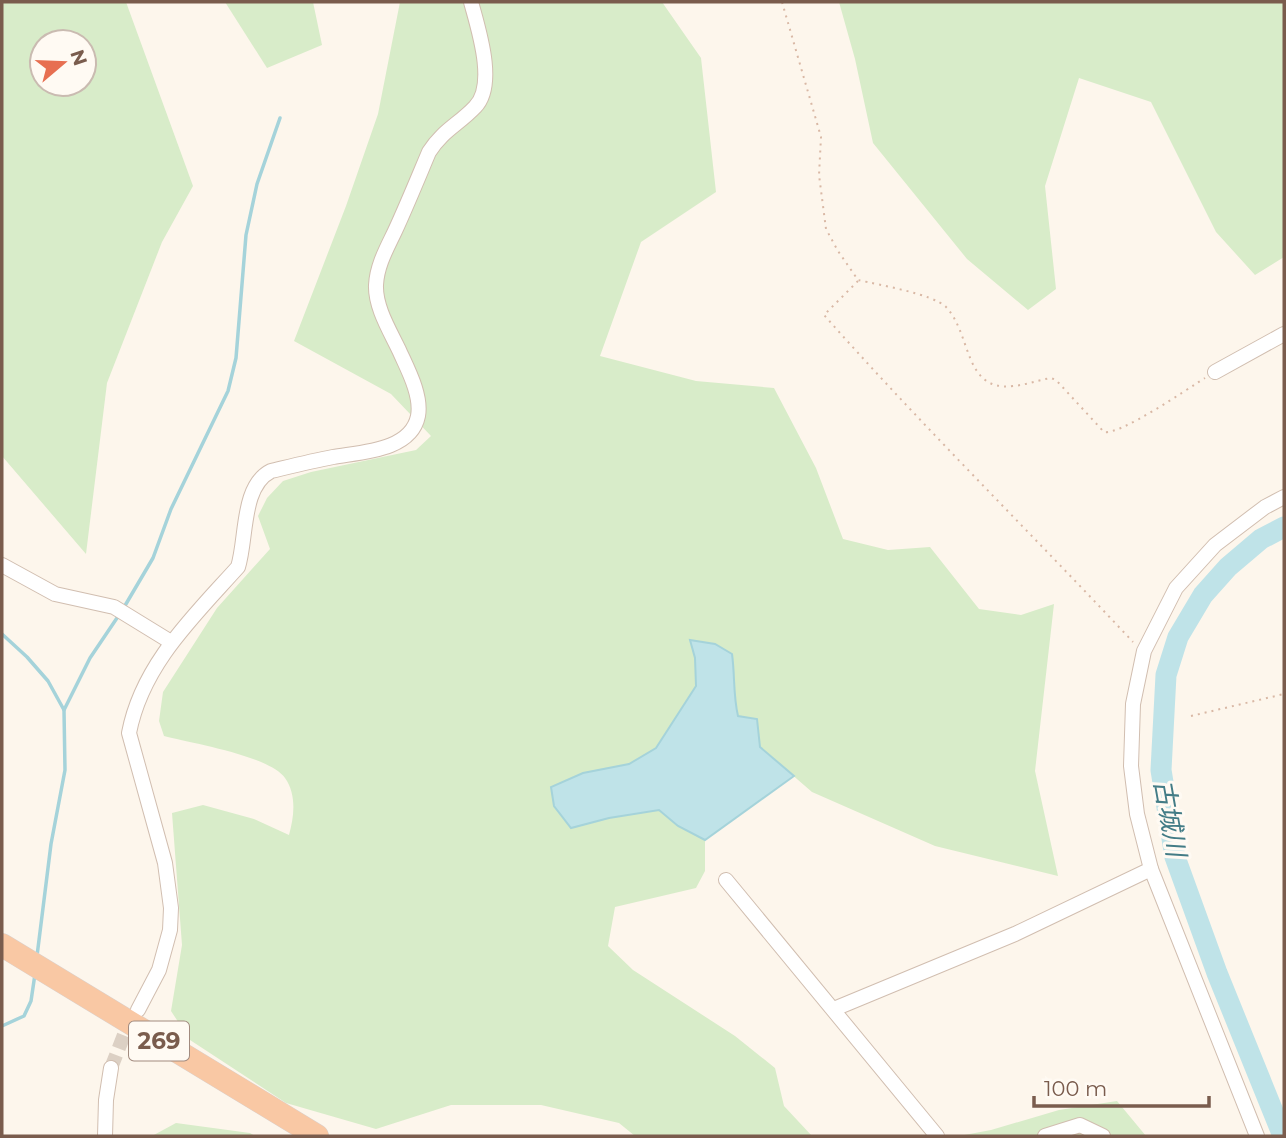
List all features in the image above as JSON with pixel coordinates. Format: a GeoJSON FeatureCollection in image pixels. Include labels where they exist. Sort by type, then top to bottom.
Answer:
{"type":"FeatureCollection","features":[{"type":"Feature","properties":{"kind":"highway","name":"269"},"geometry":{"type":"LineString","coordinates":[[2,945],[317,1136]]}},
{"type":"Feature","properties":{"kind":"highway","name":"269"},"geometry":{"type":"LineString","coordinates":[[2,957],[108,1025],[292,1136]]}},
{"type":"Feature","properties":{"kind":"street"},"geometry":{"type":"LineString","coordinates":[[138,1010],[159,970],[170,930],[171,908],[165,863],[129,733],[143,687],[171,642],[238,567],[245,520],[255,485],[264,474],[334,457],[363,454],[400,441],[412,430],[419,415],[418,399],[407,367],[385,322],[376,296],[376,284],[381,259],[429,152],[438,138],[477,106],[486,86],[485,66],[471,2]]}},
{"type":"Feature","properties":{"kind":"street"},"geometry":{"type":"LineString","coordinates":[[1215,372],[1284,334]]}},
{"type":"Feature","properties":{"kind":"street"},"geometry":{"type":"LineString","coordinates":[[1257,1136],[1151,869],[1137,814],[1132,766],[1133,704],[1144,651],[1176,588],[1215,545],[1265,507],[1284,497]]}},
{"type":"Feature","properties":{"kind":"street"},"geometry":{"type":"LineString","coordinates":[[2,565],[55,594],[114,607],[171,642]]}},
{"type":"Feature","properties":{"kind":"street"},"geometry":{"type":"LineString","coordinates":[[834,1009],[1015,934],[1151,869]]}},
{"type":"Feature","properties":{"kind":"street"},"geometry":{"type":"LineString","coordinates":[[726,880],[937,1136]]}},
{"type":"Feature","properties":{"kind":"street"},"geometry":{"type":"LineString","coordinates":[[105,1136],[106,1100],[111,1068]]}},
{"type":"Feature","properties":{"kind":"street"},"geometry":{"type":"LineString","coordinates":[[1045,1136],[1080,1125],[1103,1136]]}},
{"type":"Feature","properties":{"kind":"path"},"geometry":{"type":"LineString","coordinates":[[782,2],[821,137],[819,174],[826,229],[859,280],[924,297],[944,306],[956,321],[975,370],[982,379],[990,384],[1003,386],[1051,378],[1056,380],[1104,432],[1110,433],[1128,426],[1215,372]]}},
{"type":"Feature","properties":{"kind":"path"},"geometry":{"type":"LineString","coordinates":[[859,280],[824,315],[875,373],[1144,651]]}},
{"type":"Feature","properties":{"kind":"path"},"geometry":{"type":"LineString","coordinates":[[1191,716],[1284,694]]}},
{"type":"Feature","properties":{"kind":"green space"},"geometry":{"type":"Polygon","coordinates":[[[2,2],[126,2],[193,186],[162,242],[107,383],[86,554],[2,456],[2,2]]]}},
{"type":"Feature","properties":{"kind":"green space"},"geometry":{"type":"Polygon","coordinates":[[[225,2],[313,2],[322,45],[267,68],[225,2]]]}},
{"type":"Feature","properties":{"kind":"green space"},"geometry":{"type":"Polygon","coordinates":[[[400,2],[662,2],[701,58],[716,192],[641,242],[600,356],[696,381],[774,388],[816,468],[843,539],[888,550],[930,547],[979,609],[1021,615],[1054,604],[1035,771],[1058,876],[935,846],[812,792],[760,747],[738,716],[732,682],[734,673],[690,640],[695,658],[696,686],[656,748],[629,764],[583,773],[571,828],[609,818],[659,810],[678,826],[705,840],[705,871],[696,888],[615,907],[608,946],[633,970],[735,1036],[775,1068],[784,1106],[812,1136],[635,1136],[619,1123],[541,1105],[451,1105],[376,1129],[286,1103],[190,1040],[171,1011],[182,945],[172,813],[203,805],[254,819],[289,835],[293,806],[289,785],[277,770],[247,757],[164,736],[159,721],[163,692],[217,608],[270,549],[258,516],[267,498],[283,481],[311,472],[416,450],[431,436],[391,394],[294,341],[378,114],[400,2]]]}},
{"type":"Feature","properties":{"kind":"green space"},"geometry":{"type":"Polygon","coordinates":[[[839,2],[1284,2],[1284,257],[1255,275],[1216,232],[1151,102],[1079,78],[1045,186],[1056,289],[1028,310],[967,259],[873,143],[855,59],[839,2]]]}},
{"type":"Feature","properties":{"kind":"green space"},"geometry":{"type":"Polygon","coordinates":[[[1117,1101],[1146,1136],[959,1136],[991,1130],[1059,1110],[1117,1101]]]}},
{"type":"Feature","properties":{"kind":"green space"},"geometry":{"type":"Polygon","coordinates":[[[176,1123],[250,1133],[255,1136],[152,1136],[176,1123]]]}},
{"type":"Feature","properties":{"kind":"water"},"geometry":{"type":"Polygon","coordinates":[[[690,640],[715,644],[732,654],[738,716],[757,719],[760,747],[794,776],[705,840],[678,826],[659,810],[609,818],[571,828],[554,806],[551,787],[583,773],[629,764],[656,748],[696,686],[695,658],[690,640]]]}},
{"type":"Feature","properties":{"kind":"waterway"},"geometry":{"type":"LineString","coordinates":[[123,609],[153,558],[171,509],[228,391],[236,358],[246,235],[257,184],[280,118]]}},
{"type":"Feature","properties":{"kind":"waterway","name":"古城川"},"geometry":{"type":"LineString","coordinates":[[1283,1136],[1217,973],[1175,857],[1161,770],[1166,675],[1178,637],[1203,595],[1228,567],[1261,539],[1284,527]]}},
{"type":"Feature","properties":{"kind":"waterway"},"geometry":{"type":"LineString","coordinates":[[64,710],[90,658],[119,615]]}},
{"type":"Feature","properties":{"kind":"waterway"},"geometry":{"type":"LineString","coordinates":[[2,634],[48,681],[64,710],[65,770],[51,844],[37,956]]}},
{"type":"Feature","properties":{"kind":"waterway"},"geometry":{"type":"LineString","coordinates":[[2,1026],[24,1016],[31,1001],[35,974]]}},
{"type":"Feature","properties":{"kind":"tunnel"},"geometry":{"type":"LineString","coordinates":[[111,1068],[133,1018]]}}]}
